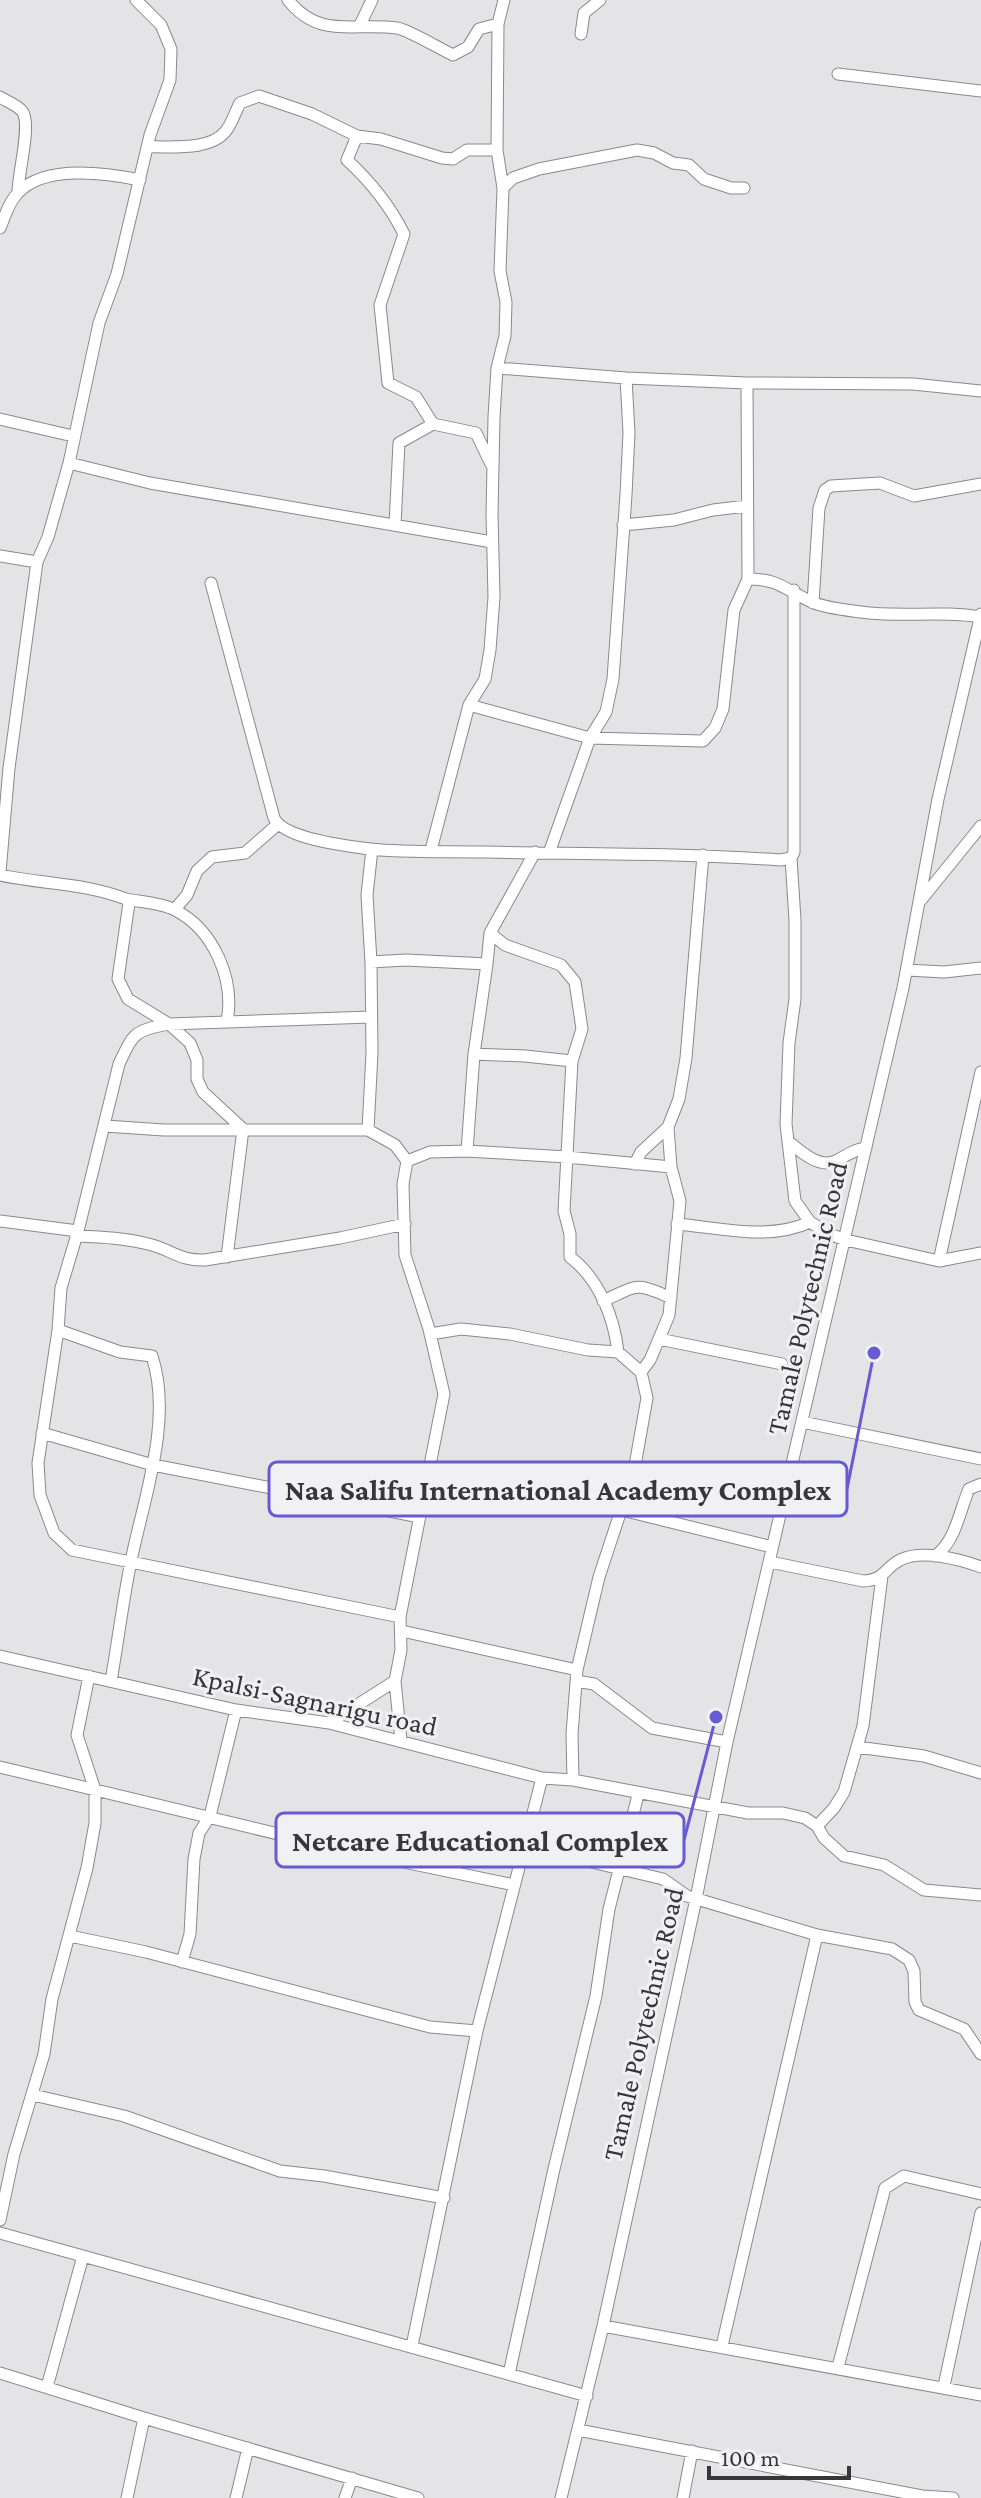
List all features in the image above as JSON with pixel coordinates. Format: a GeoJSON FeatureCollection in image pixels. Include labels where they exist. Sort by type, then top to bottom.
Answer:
{"type":"FeatureCollection","features":[{"type":"Feature","properties":{"kind":"street"},"geometry":{"type":"LineString","coordinates":[[136,0],[161,25],[171,49],[170,80],[148,147],[117,274],[99,323],[69,463],[48,537],[37,562],[4,767],[0,873],[40,883],[75,884],[175,909],[206,935],[218,955],[231,1001],[227,1021]]}},
{"type":"Feature","properties":{"kind":"street"},"geometry":{"type":"LineString","coordinates":[[288,0],[300,14],[326,27],[400,28],[453,55],[468,47],[479,29],[498,24]]}},
{"type":"Feature","properties":{"kind":"street"},"geometry":{"type":"LineString","coordinates":[[359,27],[372,0]]}},
{"type":"Feature","properties":{"kind":"street"},"geometry":{"type":"LineString","coordinates":[[431,850],[469,705],[485,679],[490,650],[494,597],[492,542],[497,368],[505,336],[506,302],[500,271],[503,188],[497,150],[498,24],[504,0]]}},
{"type":"Feature","properties":{"kind":"street"},"geometry":{"type":"LineString","coordinates":[[581,34],[584,13],[600,0]]}},
{"type":"Feature","properties":{"kind":"street"},"geometry":{"type":"LineString","coordinates":[[838,74],[981,91]]}},
{"type":"Feature","properties":{"kind":"street"},"geometry":{"type":"LineString","coordinates":[[148,147],[192,145],[217,140],[227,130],[240,103],[259,96],[312,114],[357,136],[381,139],[442,158],[453,159],[467,150],[497,150]]}},
{"type":"Feature","properties":{"kind":"street"},"geometry":{"type":"LineString","coordinates":[[0,97],[21,110],[27,123],[18,192],[0,228]]}},
{"type":"Feature","properties":{"kind":"street"},"geometry":{"type":"LineString","coordinates":[[357,136],[347,160],[371,182],[392,210],[404,234],[380,305],[388,383],[416,397],[433,424]]}},
{"type":"Feature","properties":{"kind":"street"},"geometry":{"type":"LineString","coordinates":[[503,188],[513,178],[539,169],[637,150],[654,153],[673,163],[689,165],[704,179],[731,188],[744,188]]}},
{"type":"Feature","properties":{"kind":"street"},"geometry":{"type":"LineString","coordinates":[[18,192],[49,177],[69,173],[108,174],[140,180]]}},
{"type":"Feature","properties":{"kind":"street"},"geometry":{"type":"LineString","coordinates":[[497,368],[626,378],[747,383],[913,384],[981,391]]}},
{"type":"Feature","properties":{"kind":"street"},"geometry":{"type":"LineString","coordinates":[[549,853],[590,738],[606,712],[613,679],[629,433],[626,378]]}},
{"type":"Feature","properties":{"kind":"street"},"geometry":{"type":"LineString","coordinates":[[469,705],[590,738],[703,741],[715,728],[723,709],[734,610],[748,579],[747,383]]}},
{"type":"Feature","properties":{"kind":"street"},"geometry":{"type":"LineString","coordinates":[[0,419],[73,436]]}},
{"type":"Feature","properties":{"kind":"street"},"geometry":{"type":"LineString","coordinates":[[395,525],[399,443],[433,424],[476,433],[493,468]]}},
{"type":"Feature","properties":{"kind":"street"},"geometry":{"type":"LineString","coordinates":[[69,463],[150,483],[492,542]]}},
{"type":"Feature","properties":{"kind":"street"},"geometry":{"type":"LineString","coordinates":[[813,603],[819,508],[825,490],[842,485],[880,483],[914,496],[981,484]]}},
{"type":"Feature","properties":{"kind":"street"},"geometry":{"type":"LineString","coordinates":[[623,525],[674,520],[713,510],[747,506]]}},
{"type":"Feature","properties":{"kind":"street"},"geometry":{"type":"LineString","coordinates":[[0,556],[37,562]]}},
{"type":"Feature","properties":{"kind":"street"},"geometry":{"type":"LineString","coordinates":[[748,579],[767,579],[794,590],[813,603],[862,612],[981,616]]}},
{"type":"Feature","properties":{"kind":"street"},"geometry":{"type":"LineString","coordinates":[[211,583],[277,825]]}},
{"type":"Feature","properties":{"kind":"street"},"geometry":{"type":"LineString","coordinates":[[794,590],[794,852],[791,858],[795,999],[789,1043],[786,1124],[795,1201],[810,1222],[846,1240],[939,1261],[981,1253]]}},
{"type":"Feature","properties":{"kind":"street","name":"Tamale Polytechnic Road"},"geometry":{"type":"LineString","coordinates":[[561,2498],[603,2326],[727,1742],[907,970],[938,799],[981,616]]}},
{"type":"Feature","properties":{"kind":"street"},"geometry":{"type":"LineString","coordinates":[[277,825],[307,837],[372,849],[791,858]]}},
{"type":"Feature","properties":{"kind":"street"},"geometry":{"type":"LineString","coordinates":[[175,909],[187,895],[197,871],[212,857],[245,853],[277,825]]}},
{"type":"Feature","properties":{"kind":"street"},"geometry":{"type":"LineString","coordinates":[[918,904],[981,826]]}},
{"type":"Feature","properties":{"kind":"street"},"geometry":{"type":"LineString","coordinates":[[368,1130],[371,962],[367,895],[372,849]]}},
{"type":"Feature","properties":{"kind":"street"},"geometry":{"type":"LineString","coordinates":[[467,1151],[474,1054],[490,933],[535,852]]}},
{"type":"Feature","properties":{"kind":"street"},"geometry":{"type":"LineString","coordinates":[[635,1164],[641,1152],[668,1127],[679,1099],[686,1058],[703,855]]}},
{"type":"Feature","properties":{"kind":"street"},"geometry":{"type":"LineString","coordinates":[[126,899],[129,903],[118,979],[128,999],[169,1024],[194,1050],[197,1079],[203,1092],[243,1129]]}},
{"type":"Feature","properties":{"kind":"street"},"geometry":{"type":"LineString","coordinates":[[490,933],[505,945],[561,965],[575,982],[582,1029],[572,1061],[564,1211],[570,1234],[570,1257],[582,1266],[603,1301],[615,1327],[618,1352]]}},
{"type":"Feature","properties":{"kind":"street"},"geometry":{"type":"LineString","coordinates":[[371,962],[406,960],[487,964]]}},
{"type":"Feature","properties":{"kind":"street"},"geometry":{"type":"LineString","coordinates":[[907,970],[944,972],[981,968]]}},
{"type":"Feature","properties":{"kind":"street"},"geometry":{"type":"LineString","coordinates":[[371,1017],[169,1024],[139,1030],[130,1041],[119,1064],[78,1234],[61,1288],[58,1330],[38,1463],[40,1495],[54,1533],[72,1550],[400,1617]]}},
{"type":"Feature","properties":{"kind":"street"},"geometry":{"type":"LineString","coordinates":[[474,1054],[572,1061]]}},
{"type":"Feature","properties":{"kind":"street"},"geometry":{"type":"LineString","coordinates":[[939,1261],[981,1072]]}},
{"type":"Feature","properties":{"kind":"street"},"geometry":{"type":"LineString","coordinates":[[105,1126],[164,1130],[368,1130],[395,1145],[407,1161],[403,1184],[405,1255],[430,1334],[444,1394],[400,1617],[402,1631],[395,1681],[401,1741]]}},
{"type":"Feature","properties":{"kind":"street"},"geometry":{"type":"LineString","coordinates":[[641,1372],[650,1360],[669,1315],[671,1298],[679,1190],[671,1167],[668,1127]]}},
{"type":"Feature","properties":{"kind":"street"},"geometry":{"type":"LineString","coordinates":[[227,1257],[243,1129]]}},
{"type":"Feature","properties":{"kind":"street"},"geometry":{"type":"LineString","coordinates":[[788,1141],[804,1154],[829,1163],[852,1150],[866,1148]]}},
{"type":"Feature","properties":{"kind":"street"},"geometry":{"type":"LineString","coordinates":[[407,1161],[430,1152],[467,1151],[671,1167]]}},
{"type":"Feature","properties":{"kind":"street"},"geometry":{"type":"LineString","coordinates":[[0,1221],[135,1241],[157,1246],[189,1261],[340,1238],[405,1224]]}},
{"type":"Feature","properties":{"kind":"street"},"geometry":{"type":"LineString","coordinates":[[677,1224],[769,1233],[795,1229],[810,1222]]}},
{"type":"Feature","properties":{"kind":"street"},"geometry":{"type":"LineString","coordinates":[[603,1301],[624,1289],[644,1286],[671,1298]]}},
{"type":"Feature","properties":{"kind":"street"},"geometry":{"type":"LineString","coordinates":[[58,1330],[120,1352],[152,1356],[158,1375],[160,1401],[153,1465],[131,1561],[111,1681]]}},
{"type":"Feature","properties":{"kind":"street"},"geometry":{"type":"LineString","coordinates":[[430,1334],[474,1330],[510,1334],[562,1346],[618,1352],[641,1372],[647,1398],[634,1471],[599,1577],[577,1675],[572,1734],[573,1780]]}},
{"type":"Feature","properties":{"kind":"street"},"geometry":{"type":"LineString","coordinates":[[659,1339],[782,1364]]}},
{"type":"Feature","properties":{"kind":"street"},"geometry":{"type":"LineString","coordinates":[[802,1422],[981,1459]]}},
{"type":"Feature","properties":{"kind":"street"},"geometry":{"type":"LineString","coordinates":[[42,1433],[153,1465],[420,1517]]}},
{"type":"Feature","properties":{"kind":"street"},"geometry":{"type":"LineString","coordinates":[[935,1556],[944,1550],[950,1540],[969,1489],[981,1484]]}},
{"type":"Feature","properties":{"kind":"street"},"geometry":{"type":"LineString","coordinates":[[622,1510],[772,1547]]}},
{"type":"Feature","properties":{"kind":"street"},"geometry":{"type":"LineString","coordinates":[[770,1562],[863,1581],[875,1580],[900,1560],[916,1556],[935,1556],[981,1567]]}},
{"type":"Feature","properties":{"kind":"street"},"geometry":{"type":"LineString","coordinates":[[882,1576],[863,1726],[844,1792],[817,1826],[824,1838],[844,1856],[884,1865],[924,1890],[981,1895]]}},
{"type":"Feature","properties":{"kind":"street"},"geometry":{"type":"LineString","coordinates":[[402,1631],[577,1675],[594,1684],[652,1728],[727,1742]]}},
{"type":"Feature","properties":{"kind":"street","name":"Kpalsi-Sagnarigu road"},"geometry":{"type":"LineString","coordinates":[[0,1656],[236,1710],[329,1723],[542,1778],[573,1780],[638,1795],[748,1813],[783,1813],[805,1818],[817,1826]]}},
{"type":"Feature","properties":{"kind":"street"},"geometry":{"type":"LineString","coordinates":[[0,2220],[14,2154],[50,2026],[52,1999],[70,1936],[95,1823],[95,1790],[77,1735],[89,1676]]}},
{"type":"Feature","properties":{"kind":"street"},"geometry":{"type":"LineString","coordinates":[[329,1723],[395,1681]]}},
{"type":"Feature","properties":{"kind":"street"},"geometry":{"type":"LineString","coordinates":[[182,1962],[190,1934],[194,1859],[199,1833],[210,1816],[236,1710]]}},
{"type":"Feature","properties":{"kind":"street"},"geometry":{"type":"LineString","coordinates":[[857,1747],[924,1756],[981,1773]]}},
{"type":"Feature","properties":{"kind":"street"},"geometry":{"type":"LineString","coordinates":[[0,1767],[332,1847],[514,1885]]}},
{"type":"Feature","properties":{"kind":"street"},"geometry":{"type":"LineString","coordinates":[[412,2346],[477,2031],[542,1778]]}},
{"type":"Feature","properties":{"kind":"street"},"geometry":{"type":"LineString","coordinates":[[509,2374],[550,2183],[596,1996],[609,1909],[638,1795]]}},
{"type":"Feature","properties":{"kind":"street"},"geometry":{"type":"LineString","coordinates":[[524,1846],[663,1879],[683,1894],[696,1899],[817,1935],[892,1949],[909,1960],[914,1971],[915,2002],[919,2010],[964,2029],[981,2054]]}},
{"type":"Feature","properties":{"kind":"street"},"geometry":{"type":"LineString","coordinates":[[722,2346],[817,1935]]}},
{"type":"Feature","properties":{"kind":"street"},"geometry":{"type":"LineString","coordinates":[[70,1936],[430,2027],[477,2031]]}},
{"type":"Feature","properties":{"kind":"street"},"geometry":{"type":"LineString","coordinates":[[33,2095],[124,2116],[280,2171],[444,2198]]}},
{"type":"Feature","properties":{"kind":"street"},"geometry":{"type":"LineString","coordinates":[[838,2367],[885,2188],[904,2176],[981,2194]]}},
{"type":"Feature","properties":{"kind":"street"},"geometry":{"type":"LineString","coordinates":[[944,2386],[981,2213]]}},
{"type":"Feature","properties":{"kind":"street"},"geometry":{"type":"LineString","coordinates":[[0,2233],[587,2396]]}},
{"type":"Feature","properties":{"kind":"street"},"geometry":{"type":"LineString","coordinates":[[47,2387],[83,2256]]}},
{"type":"Feature","properties":{"kind":"street"},"geometry":{"type":"LineString","coordinates":[[603,2326],[981,2395]]}},
{"type":"Feature","properties":{"kind":"street"},"geometry":{"type":"LineString","coordinates":[[0,2373],[418,2498]]}},
{"type":"Feature","properties":{"kind":"street"},"geometry":{"type":"LineString","coordinates":[[127,2498],[144,2418]]}},
{"type":"Feature","properties":{"kind":"street"},"geometry":{"type":"LineString","coordinates":[[578,2430],[922,2497],[953,2498]]}},
{"type":"Feature","properties":{"kind":"street"},"geometry":{"type":"LineString","coordinates":[[236,2498],[248,2448]]}},
{"type":"Feature","properties":{"kind":"street"},"geometry":{"type":"LineString","coordinates":[[683,2498],[692,2451]]}},
{"type":"Feature","properties":{"kind":"street"},"geometry":{"type":"LineString","coordinates":[[345,2498],[352,2478]]}},
{"type":"Feature","properties":{"kind":"place","name":"Naa Salifu International Academy Complex"},"geometry":{"type":"Point","coordinates":[874,1353]}},
{"type":"Feature","properties":{"kind":"place","name":"Netcare Educational Complex"},"geometry":{"type":"Point","coordinates":[716,1717]}}]}
